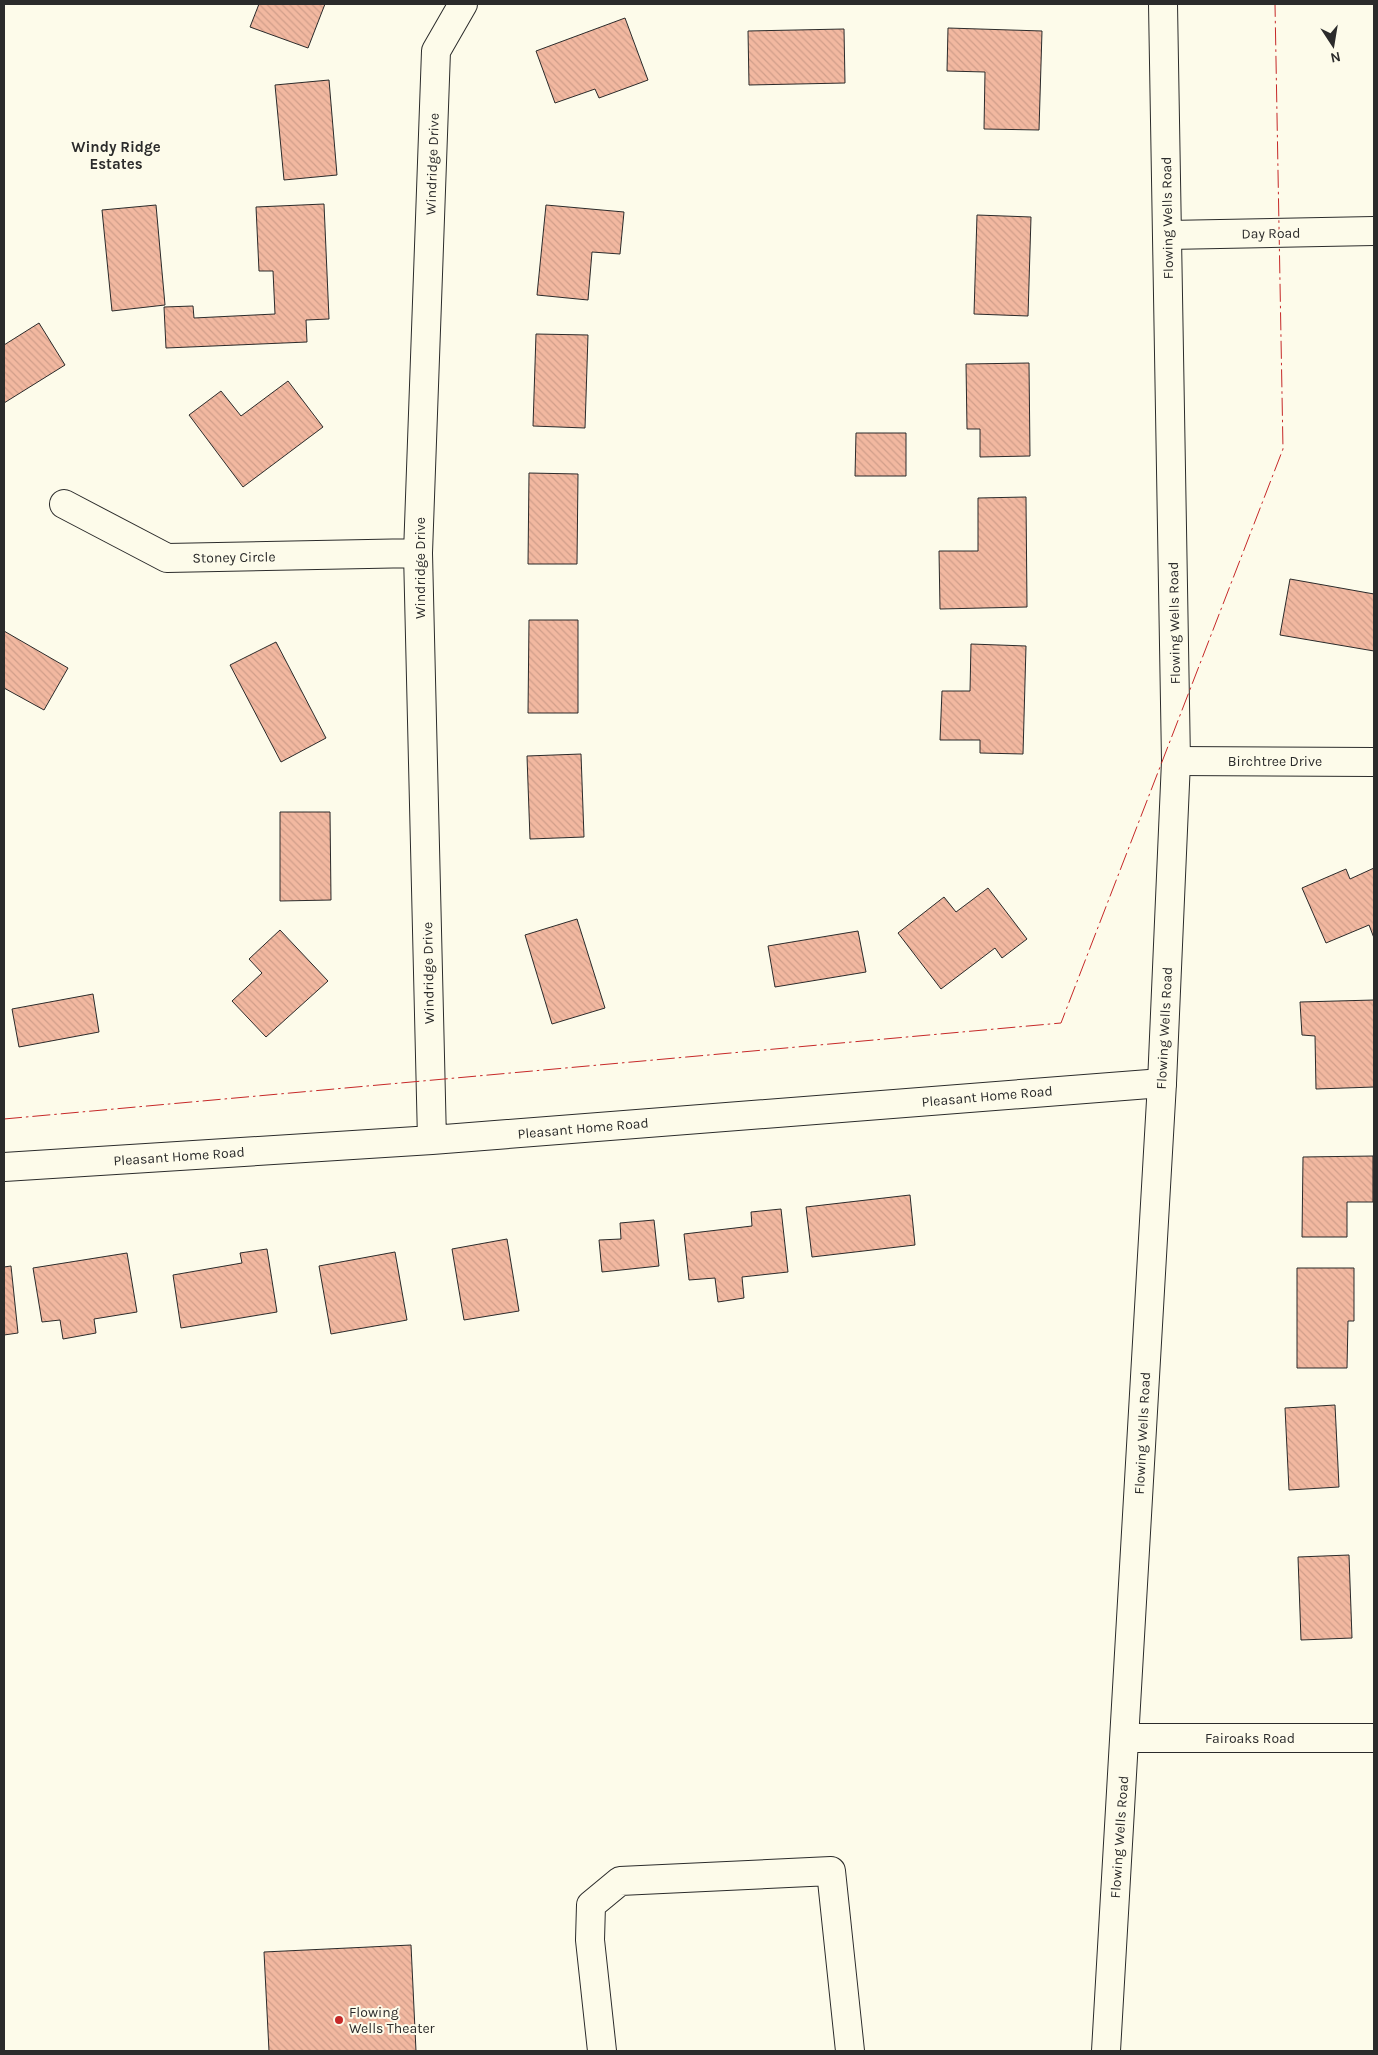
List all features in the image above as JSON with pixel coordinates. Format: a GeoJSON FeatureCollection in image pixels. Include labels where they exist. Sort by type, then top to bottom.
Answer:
{"type":"FeatureCollection","features":[{"type":"Feature","properties":{"kind":"street","name":"Windridge Drive"},"geometry":{"type":"LineString","coordinates":[[432,1140],[418,553],[436,51],[463,4]]}},
{"type":"Feature","properties":{"kind":"street","name":"Flowing Wells Road"},"geometry":{"type":"LineString","coordinates":[[1106,2051],[1162,1083],[1176,760],[1164,4]]}},
{"type":"Feature","properties":{"kind":"street","name":"Day Road"},"geometry":{"type":"LineString","coordinates":[[1168,235],[1374,231]]}},
{"type":"Feature","properties":{"kind":"street","name":"Stoney Circle"},"geometry":{"type":"LineString","coordinates":[[64,504],[167,558],[418,553]]}},
{"type":"Feature","properties":{"kind":"street","name":"Birchtree Drive"},"geometry":{"type":"LineString","coordinates":[[1176,760],[1374,762]]}},
{"type":"Feature","properties":{"kind":"street","name":"Pleasant Home Road"},"geometry":{"type":"LineString","coordinates":[[4,1167],[432,1140],[1162,1083]]}},
{"type":"Feature","properties":{"kind":"street","name":"Fairoaks Road"},"geometry":{"type":"LineString","coordinates":[[1125,1738],[1374,1738]]}},
{"type":"Feature","properties":{"kind":"street"},"geometry":{"type":"LineString","coordinates":[[602,2051],[590,1940],[591,1905],[620,1882],[831,1871],[850,2051]]}},
{"type":"Feature","properties":{"kind":"building"},"geometry":{"type":"Polygon","coordinates":[[[259,4],[325,4],[308,48],[250,27],[259,4]]]}},
{"type":"Feature","properties":{"kind":"building"},"geometry":{"type":"Polygon","coordinates":[[[625,18],[648,80],[599,98],[595,89],[555,103],[536,51],[625,18]]]}},
{"type":"Feature","properties":{"kind":"building"},"geometry":{"type":"Polygon","coordinates":[[[948,28],[1042,31],[1039,130],[984,129],[985,72],[947,71],[948,28]]]}},
{"type":"Feature","properties":{"kind":"building"},"geometry":{"type":"Polygon","coordinates":[[[844,29],[845,83],[749,85],[748,31],[844,29]]]}},
{"type":"Feature","properties":{"kind":"building"},"geometry":{"type":"Polygon","coordinates":[[[329,80],[337,175],[284,180],[275,85],[329,80]]]}},
{"type":"Feature","properties":{"kind":"building"},"geometry":{"type":"Polygon","coordinates":[[[324,204],[329,319],[306,320],[307,342],[166,348],[164,307],[193,306],[194,318],[275,314],[273,271],[259,271],[256,207],[324,204]]]}},
{"type":"Feature","properties":{"kind":"building"},"geometry":{"type":"Polygon","coordinates":[[[156,205],[165,305],[112,311],[102,210],[156,205]]]}},
{"type":"Feature","properties":{"kind":"building"},"geometry":{"type":"Polygon","coordinates":[[[546,205],[624,212],[620,254],[592,252],[588,300],[537,295],[546,205]]]}},
{"type":"Feature","properties":{"kind":"building"},"geometry":{"type":"Polygon","coordinates":[[[977,215],[1031,217],[1028,316],[974,314],[977,215]]]}},
{"type":"Feature","properties":{"kind":"building"},"geometry":{"type":"Polygon","coordinates":[[[39,323],[65,365],[4,403],[4,345],[39,323]]]}},
{"type":"Feature","properties":{"kind":"building"},"geometry":{"type":"Polygon","coordinates":[[[536,334],[588,335],[585,428],[533,426],[536,334]]]}},
{"type":"Feature","properties":{"kind":"building"},"geometry":{"type":"Polygon","coordinates":[[[1029,363],[1030,456],[980,457],[980,429],[967,429],[966,364],[1029,363]]]}},
{"type":"Feature","properties":{"kind":"building"},"geometry":{"type":"Polygon","coordinates":[[[288,381],[323,427],[243,487],[189,415],[221,391],[241,416],[288,381]]]}},
{"type":"Feature","properties":{"kind":"building"},"geometry":{"type":"Polygon","coordinates":[[[856,433],[906,433],[906,476],[855,476],[856,433]]]}},
{"type":"Feature","properties":{"kind":"building"},"geometry":{"type":"Polygon","coordinates":[[[529,473],[578,474],[577,564],[528,564],[529,473]]]}},
{"type":"Feature","properties":{"kind":"building"},"geometry":{"type":"Polygon","coordinates":[[[1026,497],[1027,607],[940,609],[939,551],[978,551],[978,498],[1026,497]]]}},
{"type":"Feature","properties":{"kind":"building"},"geometry":{"type":"Polygon","coordinates":[[[1290,579],[1374,594],[1374,651],[1280,635],[1290,579]]]}},
{"type":"Feature","properties":{"kind":"building"},"geometry":{"type":"Polygon","coordinates":[[[529,620],[578,620],[578,713],[528,713],[529,620]]]}},
{"type":"Feature","properties":{"kind":"building"},"geometry":{"type":"Polygon","coordinates":[[[4,631],[68,668],[44,710],[4,688],[4,631]]]}},
{"type":"Feature","properties":{"kind":"building"},"geometry":{"type":"Polygon","coordinates":[[[276,642],[326,738],[281,762],[230,665],[276,642]]]}},
{"type":"Feature","properties":{"kind":"building"},"geometry":{"type":"Polygon","coordinates":[[[971,644],[1026,646],[1023,754],[980,753],[980,740],[940,740],[942,691],[970,691],[971,644]]]}},
{"type":"Feature","properties":{"kind":"building"},"geometry":{"type":"Polygon","coordinates":[[[581,754],[584,837],[530,839],[527,756],[581,754]]]}},
{"type":"Feature","properties":{"kind":"building"},"geometry":{"type":"Polygon","coordinates":[[[280,812],[330,812],[331,900],[280,901],[280,812]]]}},
{"type":"Feature","properties":{"kind":"building"},"geometry":{"type":"Polygon","coordinates":[[[1374,868],[1374,938],[1369,925],[1326,943],[1302,888],[1346,869],[1350,879],[1374,868]]]}},
{"type":"Feature","properties":{"kind":"building"},"geometry":{"type":"Polygon","coordinates":[[[988,888],[1027,939],[1002,958],[995,948],[941,989],[898,933],[944,897],[956,912],[988,888]]]}},
{"type":"Feature","properties":{"kind":"building"},"geometry":{"type":"Polygon","coordinates":[[[577,919],[605,1008],[552,1024],[525,935],[577,919]]]}},
{"type":"Feature","properties":{"kind":"building"},"geometry":{"type":"Polygon","coordinates":[[[280,930],[328,981],[266,1037],[232,1001],[262,973],[249,959],[280,930]]]}},
{"type":"Feature","properties":{"kind":"building"},"geometry":{"type":"Polygon","coordinates":[[[858,931],[866,972],[775,987],[768,946],[858,931]]]}},
{"type":"Feature","properties":{"kind":"building"},"geometry":{"type":"Polygon","coordinates":[[[93,994],[99,1032],[19,1047],[12,1009],[93,994]]]}},
{"type":"Feature","properties":{"kind":"building"},"geometry":{"type":"Polygon","coordinates":[[[1374,1000],[1374,1087],[1316,1089],[1315,1036],[1302,1035],[1300,1002],[1374,1000]]]}},
{"type":"Feature","properties":{"kind":"building"},"geometry":{"type":"Polygon","coordinates":[[[1373,1156],[1373,1202],[1347,1202],[1347,1237],[1302,1237],[1303,1157],[1373,1156]]]}},
{"type":"Feature","properties":{"kind":"building"},"geometry":{"type":"Polygon","coordinates":[[[910,1195],[915,1245],[812,1257],[806,1207],[910,1195]]]}},
{"type":"Feature","properties":{"kind":"building"},"geometry":{"type":"Polygon","coordinates":[[[781,1209],[788,1272],[742,1277],[744,1298],[718,1302],[715,1278],[689,1280],[684,1234],[752,1226],[751,1212],[781,1209]]]}},
{"type":"Feature","properties":{"kind":"building"},"geometry":{"type":"Polygon","coordinates":[[[654,1220],[659,1266],[602,1272],[599,1240],[621,1239],[620,1223],[654,1220]]]}},
{"type":"Feature","properties":{"kind":"building"},"geometry":{"type":"Polygon","coordinates":[[[507,1239],[519,1311],[464,1320],[452,1249],[507,1239]]]}},
{"type":"Feature","properties":{"kind":"building"},"geometry":{"type":"Polygon","coordinates":[[[267,1249],[277,1312],[181,1328],[173,1275],[242,1263],[240,1253],[267,1249]]]}},
{"type":"Feature","properties":{"kind":"building"},"geometry":{"type":"Polygon","coordinates":[[[395,1252],[407,1320],[331,1334],[319,1266],[395,1252]]]}},
{"type":"Feature","properties":{"kind":"building"},"geometry":{"type":"Polygon","coordinates":[[[127,1253],[137,1312],[94,1319],[96,1333],[63,1339],[60,1320],[42,1322],[33,1268],[127,1253]]]}},
{"type":"Feature","properties":{"kind":"building"},"geometry":{"type":"Polygon","coordinates":[[[11,1266],[18,1333],[4,1335],[4,1267],[11,1266]]]}},
{"type":"Feature","properties":{"kind":"building"},"geometry":{"type":"Polygon","coordinates":[[[1297,1268],[1354,1268],[1354,1321],[1348,1321],[1347,1368],[1297,1368],[1297,1268]]]}},
{"type":"Feature","properties":{"kind":"building"},"geometry":{"type":"Polygon","coordinates":[[[1335,1405],[1339,1487],[1289,1490],[1285,1408],[1335,1405]]]}},
{"type":"Feature","properties":{"kind":"building"},"geometry":{"type":"Polygon","coordinates":[[[1349,1555],[1352,1638],[1301,1640],[1298,1557],[1349,1555]]]}},
{"type":"Feature","properties":{"kind":"building"},"geometry":{"type":"Polygon","coordinates":[[[411,1945],[416,2051],[269,2051],[264,1952],[411,1945]]]}},
{"type":"Feature","properties":{"kind":"power"},"geometry":{"type":"LineString","coordinates":[[4,1119],[1061,1023],[1283,449],[1275,4]]}},
{"type":"Feature","properties":{"kind":"place","name":"Flowing Wells Theater"},"geometry":{"type":"Point","coordinates":[339,2020]}},
{"type":"Feature","properties":{"kind":"district","name":"Windy Ridge Estates"},"geometry":{"type":"Point","coordinates":[116,156]}}]}
